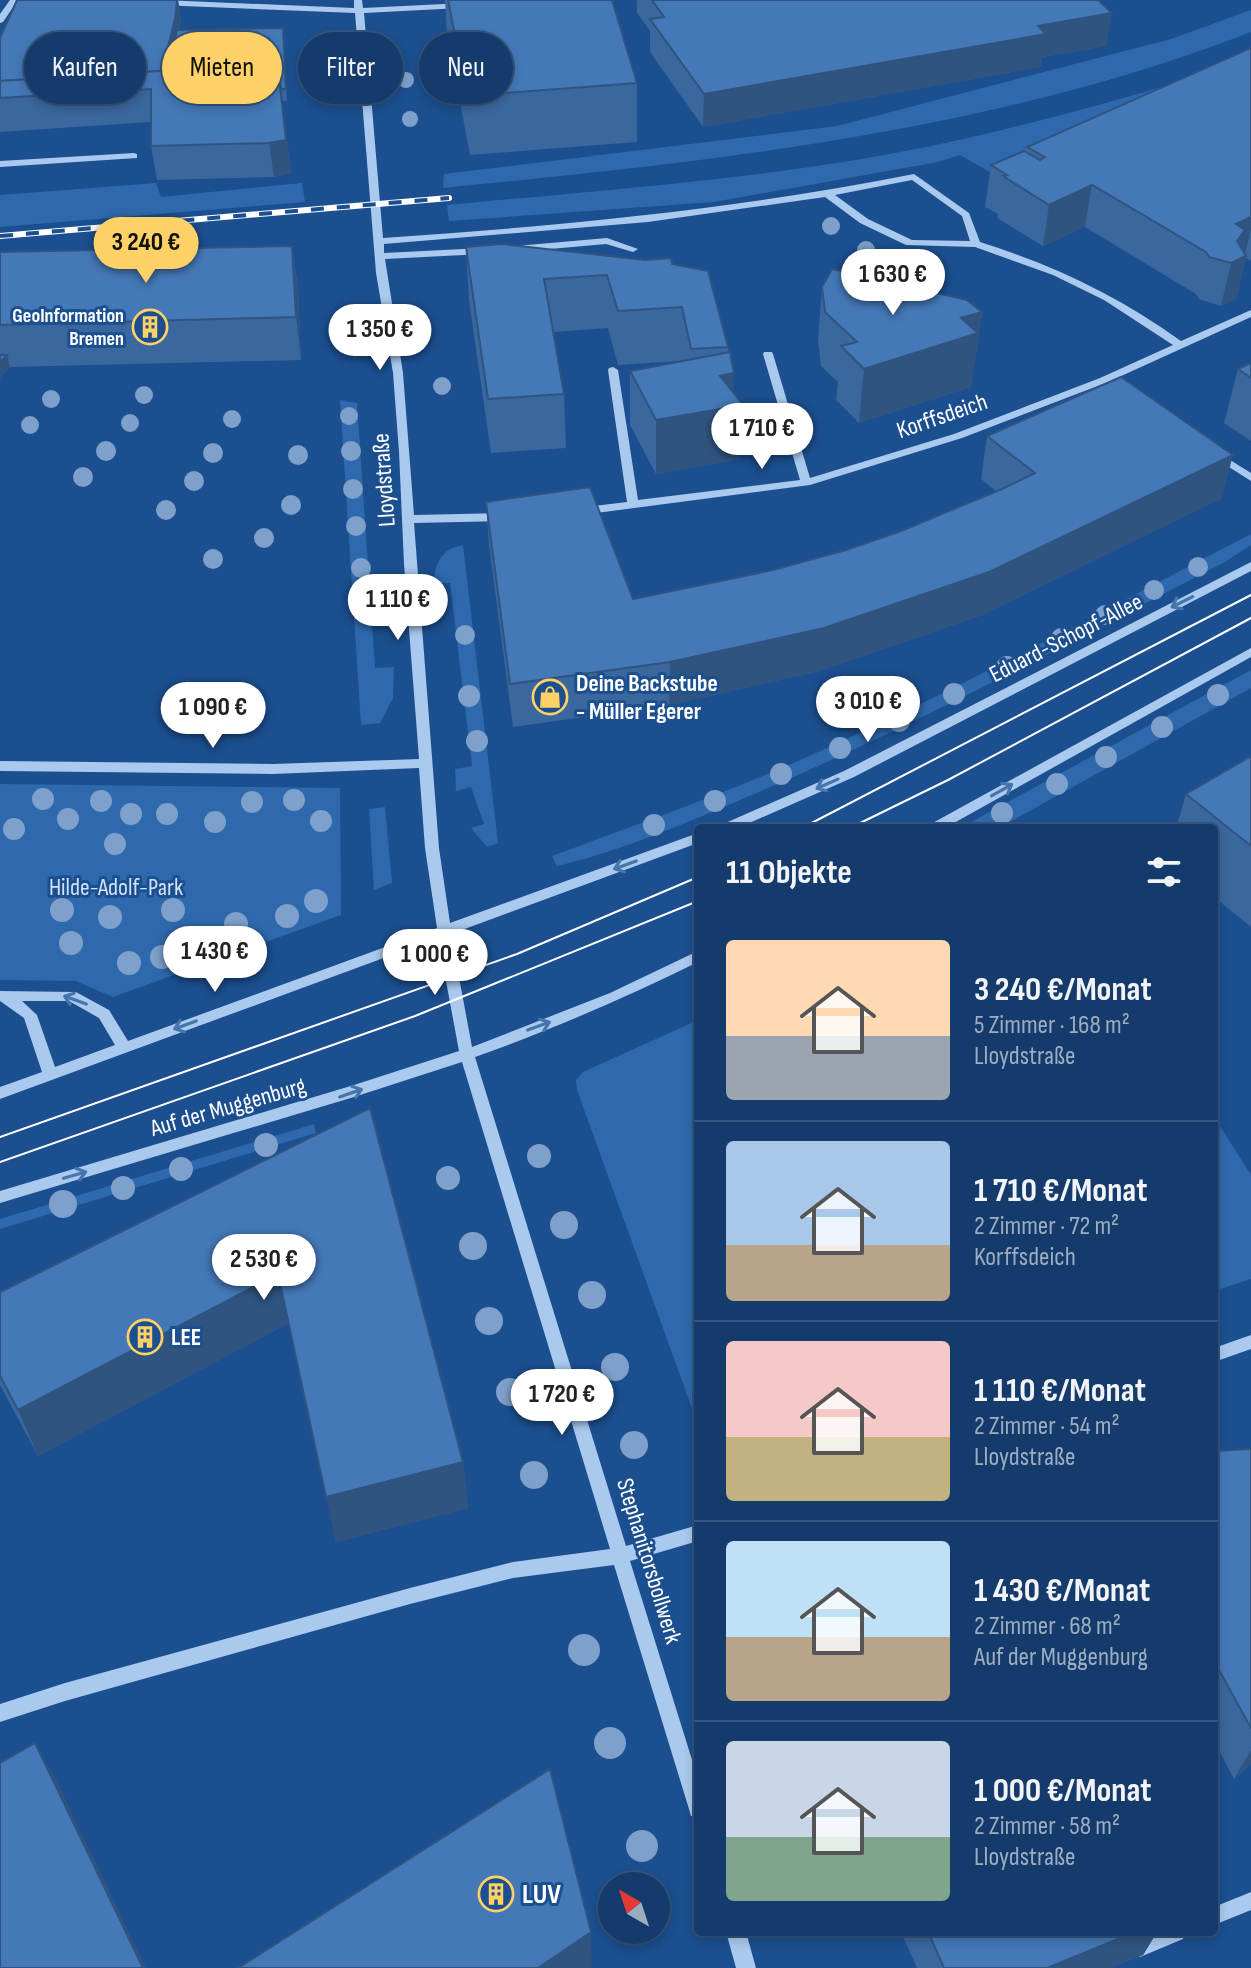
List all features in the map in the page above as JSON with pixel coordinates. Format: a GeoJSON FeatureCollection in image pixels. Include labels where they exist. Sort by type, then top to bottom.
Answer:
{"type":"FeatureCollection","features":[{"type":"Feature","properties":{"kind":"street"},"geometry":{"type":"LineString","coordinates":[[0,20],[14,0]]}},
{"type":"Feature","properties":{"kind":"street","name":"Lloydstraße"},"geometry":{"type":"LineString","coordinates":[[358,0],[378,241],[398,373],[410,564],[443,933],[466,1053]]}},
{"type":"Feature","properties":{"kind":"street"},"geometry":{"type":"LineString","coordinates":[[148,2],[359,11],[477,4]]}},
{"type":"Feature","properties":{"kind":"street"},"geometry":{"type":"LineString","coordinates":[[0,164],[134,156]]}},
{"type":"Feature","properties":{"kind":"street"},"geometry":{"type":"LineString","coordinates":[[378,241],[666,216],[829,196],[914,177],[966,215],[976,244]]}},
{"type":"Feature","properties":{"kind":"street"},"geometry":{"type":"LineString","coordinates":[[829,196],[864,221],[910,243],[976,244],[1076,279],[1148,321],[1180,345]]}},
{"type":"Feature","properties":{"kind":"street"},"geometry":{"type":"LineString","coordinates":[[504,250],[607,241],[633,249]]}},
{"type":"Feature","properties":{"kind":"street"},"geometry":{"type":"LineString","coordinates":[[380,256],[490,251]]}},
{"type":"Feature","properties":{"kind":"street","name":"Korffsdeich"},"geometry":{"type":"LineString","coordinates":[[569,512],[806,483],[958,436],[1104,380],[1251,313]]}},
{"type":"Feature","properties":{"kind":"street"},"geometry":{"type":"LineString","coordinates":[[768,354],[806,483]]}},
{"type":"Feature","properties":{"kind":"street"},"geometry":{"type":"LineString","coordinates":[[613,370],[633,505]]}},
{"type":"Feature","properties":{"kind":"street"},"geometry":{"type":"LineString","coordinates":[[1104,380],[1116,387]]}},
{"type":"Feature","properties":{"kind":"street"},"geometry":{"type":"LineString","coordinates":[[1201,444],[1251,478]]}},
{"type":"Feature","properties":{"kind":"street"},"geometry":{"type":"LineString","coordinates":[[409,519],[515,517]]}},
{"type":"Feature","properties":{"kind":"street","name":"Eduard-Schopf-Allee"},"geometry":{"type":"LineString","coordinates":[[735,824],[849,774],[1251,566]]}},
{"type":"Feature","properties":{"kind":"street"},"geometry":{"type":"LineString","coordinates":[[941,824],[1251,652]]}},
{"type":"Feature","properties":{"kind":"street"},"geometry":{"type":"LineString","coordinates":[[0,766],[273,769],[426,763]]}},
{"type":"Feature","properties":{"kind":"street"},"geometry":{"type":"LineString","coordinates":[[0,1093],[694,839]]}},
{"type":"Feature","properties":{"kind":"street"},"geometry":{"type":"LineString","coordinates":[[466,1053],[573,1014],[694,958]]}},
{"type":"Feature","properties":{"kind":"street"},"geometry":{"type":"LineString","coordinates":[[3,996],[71,996],[104,1014],[124,1047]]}},
{"type":"Feature","properties":{"kind":"street"},"geometry":{"type":"LineString","coordinates":[[3,996],[30,1015],[50,1074]]}},
{"type":"Feature","properties":{"kind":"street","name":"Auf der Muggenburg"},"geometry":{"type":"LineString","coordinates":[[0,1197],[294,1111],[466,1053]]}},
{"type":"Feature","properties":{"kind":"street","name":"Stephanitorsbollwerk"},"geometry":{"type":"LineString","coordinates":[[466,1053],[694,1796]]}},
{"type":"Feature","properties":{"kind":"street"},"geometry":{"type":"LineString","coordinates":[[1218,1354],[1251,1342]]}},
{"type":"Feature","properties":{"kind":"street"},"geometry":{"type":"LineString","coordinates":[[0,1713],[65,1692],[498,1574],[620,1556],[694,1534]]}},
{"type":"Feature","properties":{"kind":"street"},"geometry":{"type":"LineString","coordinates":[[1218,1914],[1251,1901]]}},
{"type":"Feature","properties":{"kind":"street"},"geometry":{"type":"LineString","coordinates":[[1140,1947],[1166,1936]]}},
{"type":"Feature","properties":{"kind":"street"},"geometry":{"type":"LineString","coordinates":[[738,1937],[746,1968]]}},
{"type":"Feature","properties":{"kind":"green space"},"geometry":{"type":"Polygon","coordinates":[[[1251,10],[1251,32],[1153,66],[1054,95],[954,118],[751,153],[443,188],[444,174],[837,126],[1171,39],[1251,10]]]}},
{"type":"Feature","properties":{"kind":"green space"},"geometry":{"type":"Polygon","coordinates":[[[1197,77],[1011,184],[960,155],[938,162],[714,202],[449,221],[447,205],[760,174],[884,155],[1008,128],[1197,77]]]}},
{"type":"Feature","properties":{"kind":"green space"},"geometry":{"type":"Polygon","coordinates":[[[156,183],[161,197],[302,183],[305,202],[0,227],[0,195],[156,183]]]}},
{"type":"Feature","properties":{"kind":"green space"},"geometry":{"type":"Polygon","coordinates":[[[340,400],[357,403],[375,668],[394,667],[393,698],[380,723],[361,725],[340,400]]]}},
{"type":"Feature","properties":{"kind":"green space"},"geometry":{"type":"Polygon","coordinates":[[[1251,534],[1251,545],[1225,562],[998,679],[826,762],[690,821],[611,851],[557,866],[552,856],[807,757],[919,705],[1251,534]]]}},
{"type":"Feature","properties":{"kind":"green space"},"geometry":{"type":"Polygon","coordinates":[[[463,545],[498,843],[487,847],[471,828],[484,824],[471,787],[456,791],[455,769],[472,766],[450,583],[434,583],[436,569],[444,554],[463,545]]]}},
{"type":"Feature","properties":{"kind":"green space"},"geometry":{"type":"Polygon","coordinates":[[[1251,670],[1251,688],[1006,824],[967,824],[1251,670]]]}},
{"type":"Feature","properties":{"kind":"green space","name":"Hilde-Adolf-Park"},"geometry":{"type":"Polygon","coordinates":[[[0,784],[340,788],[341,915],[113,997],[76,981],[0,980],[0,784]]]}},
{"type":"Feature","properties":{"kind":"green space"},"geometry":{"type":"Polygon","coordinates":[[[385,807],[392,883],[374,890],[369,809],[385,807]]]}},
{"type":"Feature","properties":{"kind":"green space"},"geometry":{"type":"Polygon","coordinates":[[[694,1022],[694,1414],[577,1090],[576,1080],[583,1072],[694,1022]]]}},
{"type":"Feature","properties":{"kind":"green space"},"geometry":{"type":"Polygon","coordinates":[[[1218,1123],[1251,1175],[1251,1279],[1218,1290],[1218,1123]]]}},
{"type":"Feature","properties":{"kind":"green space"},"geometry":{"type":"Polygon","coordinates":[[[314,1124],[316,1133],[0,1229],[0,1219],[314,1124]]]}},
{"type":"Feature","properties":{"kind":"building"},"geometry":{"type":"Polygon","coordinates":[[[17,0],[177,0],[172,32],[162,32],[162,71],[146,72],[146,32],[24,32],[24,80],[0,81],[0,38],[17,0]]]}},
{"type":"Feature","properties":{"kind":"building"},"geometry":{"type":"Polygon","coordinates":[[[448,0],[612,0],[637,83],[513,92],[513,32],[454,32],[448,0]]]}},
{"type":"Feature","properties":{"kind":"building"},"geometry":{"type":"Polygon","coordinates":[[[652,0],[1098,0],[1112,13],[1038,26],[1046,34],[704,94],[650,19],[664,17],[652,0]]]}},
{"type":"Feature","properties":{"kind":"building"},"geometry":{"type":"Polygon","coordinates":[[[283,28],[286,89],[282,89],[282,32],[177,30],[283,28]]]}},
{"type":"Feature","properties":{"kind":"building"},"geometry":{"type":"Polygon","coordinates":[[[1251,48],[1251,217],[1236,224],[1245,230],[1237,241],[1246,256],[1231,263],[1209,257],[1206,252],[1092,185],[1049,205],[991,165],[1024,151],[1040,160],[1045,157],[1027,147],[1251,48]]]}},
{"type":"Feature","properties":{"kind":"building"},"geometry":{"type":"Polygon","coordinates":[[[162,71],[162,104],[282,104],[286,140],[151,146],[151,89],[146,89],[146,72],[162,71]]]}},
{"type":"Feature","properties":{"kind":"building"},"geometry":{"type":"Polygon","coordinates":[[[24,79],[24,97],[0,98],[0,81],[24,79]]]}},
{"type":"Feature","properties":{"kind":"building"},"geometry":{"type":"Polygon","coordinates":[[[502,244],[645,260],[671,258],[672,264],[708,271],[728,347],[691,349],[682,307],[618,311],[607,275],[544,279],[564,394],[488,399],[466,247],[502,244]]]}},
{"type":"Feature","properties":{"kind":"building"},"geometry":{"type":"Polygon","coordinates":[[[292,246],[296,317],[0,325],[0,252],[292,246]]]}},
{"type":"Feature","properties":{"kind":"building"},"geometry":{"type":"Polygon","coordinates":[[[832,269],[967,300],[982,312],[961,318],[978,333],[864,369],[841,346],[857,342],[825,312],[822,287],[832,269]]]}},
{"type":"Feature","properties":{"kind":"building"},"geometry":{"type":"Polygon","coordinates":[[[730,352],[734,373],[720,376],[743,405],[656,420],[630,371],[730,352]]]}},
{"type":"Feature","properties":{"kind":"building"},"geometry":{"type":"Polygon","coordinates":[[[1251,363],[1251,378],[1238,369],[1251,363]]]}},
{"type":"Feature","properties":{"kind":"building"},"geometry":{"type":"Polygon","coordinates":[[[1121,377],[1233,455],[989,572],[824,628],[670,662],[510,684],[486,502],[590,487],[633,599],[773,570],[846,550],[1002,489],[1035,473],[987,436],[1121,377]]]}},
{"type":"Feature","properties":{"kind":"building"},"geometry":{"type":"Polygon","coordinates":[[[1251,756],[1251,846],[1186,794],[1251,756]]]}},
{"type":"Feature","properties":{"kind":"building","name":"LEE"},"geometry":{"type":"Polygon","coordinates":[[[370,1108],[463,1462],[326,1497],[278,1274],[18,1410],[0,1376],[0,1292],[370,1108]]]}},
{"type":"Feature","properties":{"kind":"building"},"geometry":{"type":"Polygon","coordinates":[[[1251,1449],[1251,1728],[1218,1668],[1218,1451],[1251,1449]]]}},
{"type":"Feature","properties":{"kind":"building"},"geometry":{"type":"Polygon","coordinates":[[[35,1743],[143,1968],[0,1968],[0,1763],[35,1743]]]}},
{"type":"Feature","properties":{"kind":"building","name":"LUV"},"geometry":{"type":"Polygon","coordinates":[[[550,1769],[591,1932],[538,1968],[238,1968],[550,1769]]]}},
{"type":"Feature","properties":{"kind":"building"},"geometry":{"type":"Polygon","coordinates":[[[930,1936],[1125,1936],[1047,1968],[944,1968],[930,1936]]]}},
{"type":"Feature","properties":{"kind":"tram line"},"geometry":{"type":"LineString","coordinates":[[810,824],[1251,595]]}},
{"type":"Feature","properties":{"kind":"tram line"},"geometry":{"type":"LineString","coordinates":[[858,824],[948,780],[1251,618]]}},
{"type":"Feature","properties":{"kind":"tram line"},"geometry":{"type":"LineString","coordinates":[[0,1137],[517,954],[694,879]]}},
{"type":"Feature","properties":{"kind":"tram line"},"geometry":{"type":"LineString","coordinates":[[0,1162],[415,1016],[694,903]]}},
{"type":"Feature","properties":{"kind":"railway"},"geometry":{"type":"LineString","coordinates":[[0,236],[449,198]]}},
{"type":"Feature","properties":{"kind":"place","name":"GeoInformation Bremen"},"geometry":{"type":"Point","coordinates":[150,327]}},
{"type":"Feature","properties":{"kind":"place","name":"Deine Backstube - Müller Egerer"},"geometry":{"type":"Point","coordinates":[550,697]}},
{"type":"Feature","properties":{"kind":"place","name":"LEE"},"geometry":{"type":"Point","coordinates":[145,1337]}},
{"type":"Feature","properties":{"kind":"place","name":"LUV"},"geometry":{"type":"Point","coordinates":[496,1894]}}]}
